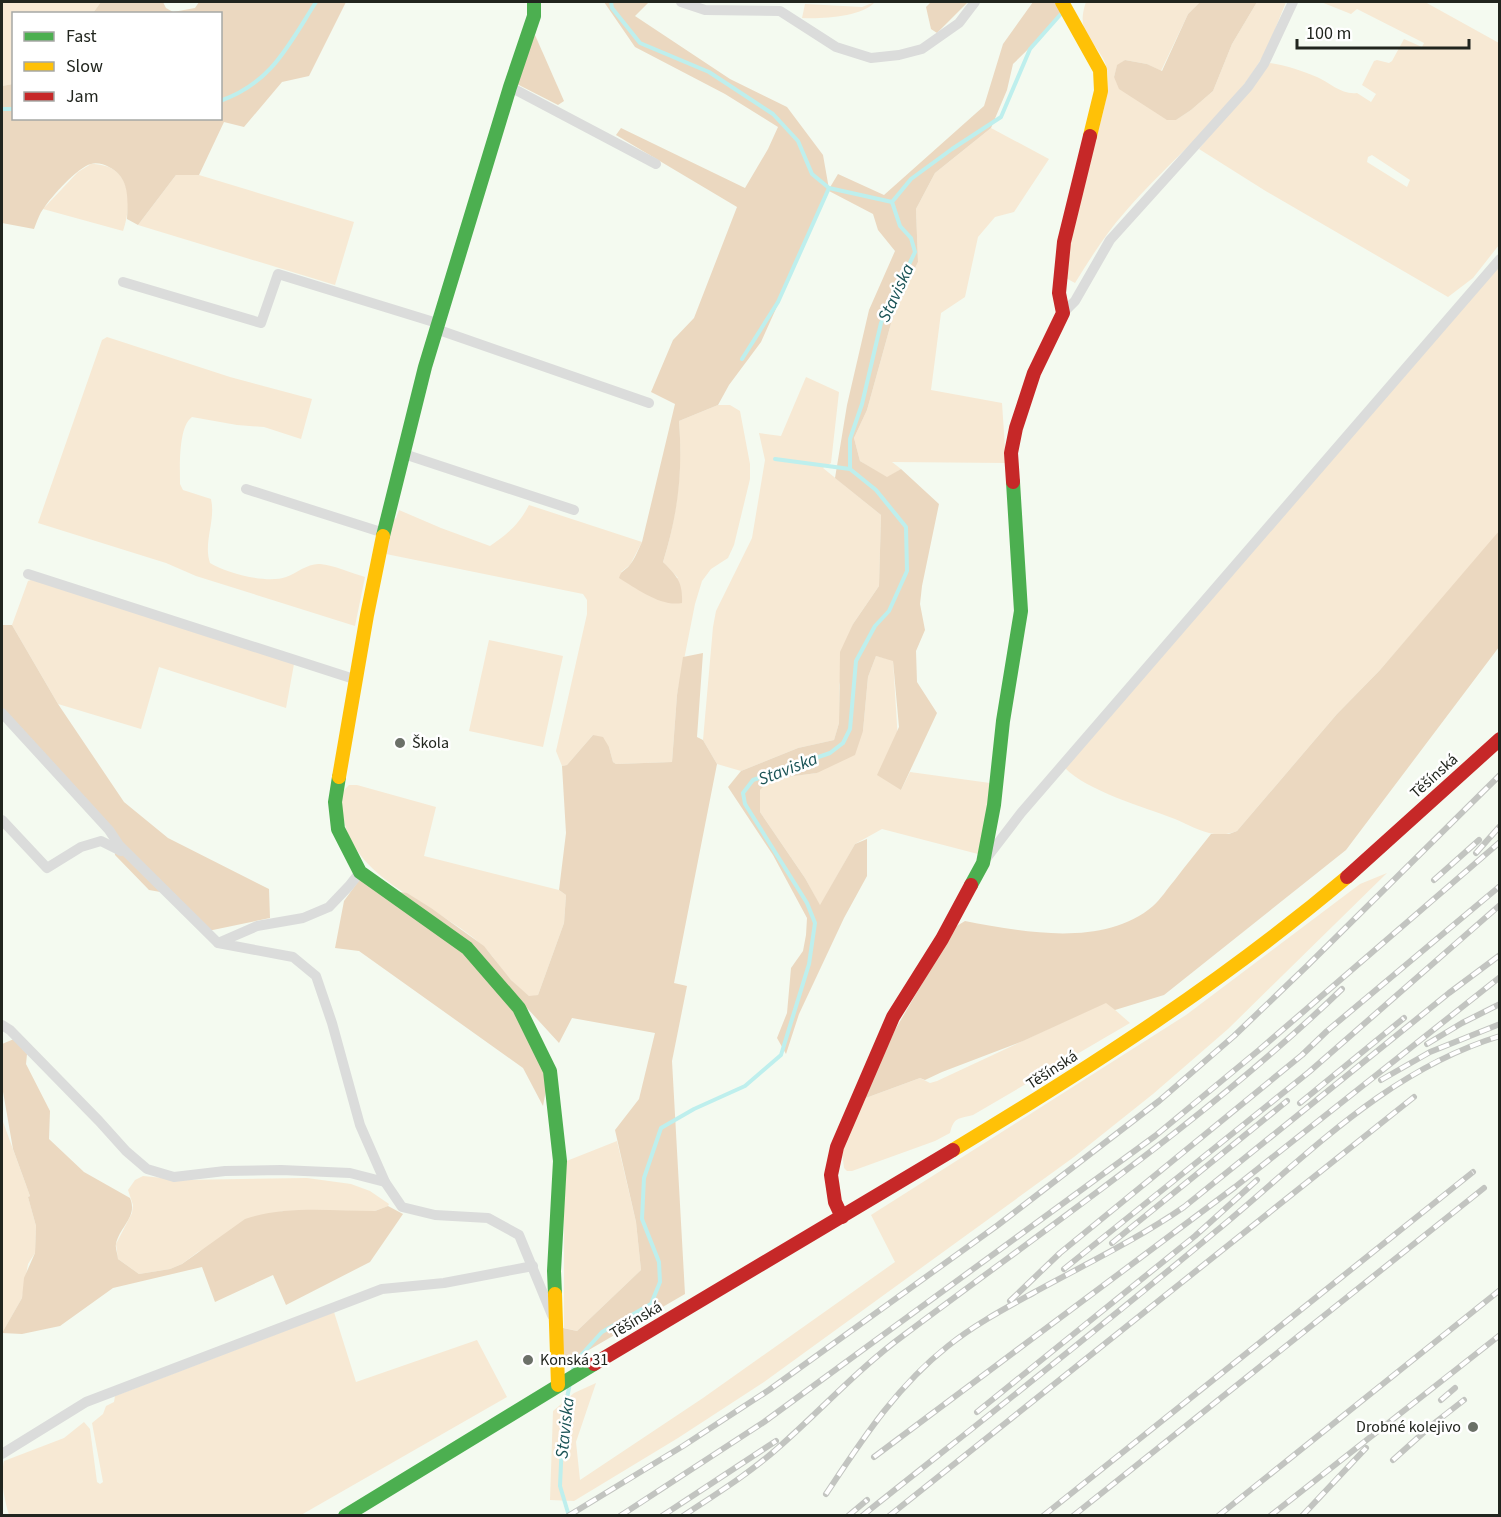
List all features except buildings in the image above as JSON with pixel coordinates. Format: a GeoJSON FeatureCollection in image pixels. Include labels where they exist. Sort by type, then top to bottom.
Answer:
{"type":"FeatureCollection","features":[{"type":"Feature","properties":{"kind":"street"},"geometry":{"type":"LineString","coordinates":[[681,2],[705,10],[780,10],[836,47],[870,58],[899,55],[922,49],[959,23],[975,2]]}},
{"type":"Feature","properties":{"kind":"street"},"geometry":{"type":"LineString","coordinates":[[1062,2],[1100,70],[1101,92],[1064,242],[1059,293],[1063,313]]}},
{"type":"Feature","properties":{"kind":"street"},"geometry":{"type":"LineString","coordinates":[[983,862],[994,805],[1003,721],[1021,611],[1011,453],[1016,428],[1034,373],[1063,313],[1075,301],[1110,240],[1248,87],[1264,63],[1293,2]]}},
{"type":"Feature","properties":{"kind":"street"},"geometry":{"type":"LineString","coordinates":[[536,3],[534,16],[437,326],[384,533],[354,679],[335,802],[338,829],[360,872],[467,948],[519,1008],[550,1071],[560,1161],[554,1271],[558,1385]]}},
{"type":"Feature","properties":{"kind":"street"},"geometry":{"type":"LineString","coordinates":[[510,87],[656,164]]}},
{"type":"Feature","properties":{"kind":"street"},"geometry":{"type":"LineString","coordinates":[[842,1217],[836,1202],[831,1175],[837,1147],[893,1017],[942,939],[983,862],[1028,804],[1500,259]]}},
{"type":"Feature","properties":{"kind":"street"},"geometry":{"type":"LineString","coordinates":[[123,282],[261,323],[278,274],[437,326],[649,403]]}},
{"type":"Feature","properties":{"kind":"street"},"geometry":{"type":"LineString","coordinates":[[404,454],[574,510]]}},
{"type":"Feature","properties":{"kind":"street"},"geometry":{"type":"LineString","coordinates":[[246,489],[384,533]]}},
{"type":"Feature","properties":{"kind":"street"},"geometry":{"type":"LineString","coordinates":[[28,574],[354,679]]}},
{"type":"Feature","properties":{"kind":"street"},"geometry":{"type":"LineString","coordinates":[[2,713],[109,830],[126,853],[219,943],[293,957],[316,976],[332,1023],[360,1125],[385,1182],[402,1207],[435,1215],[488,1218],[519,1235],[555,1321]]}},
{"type":"Feature","properties":{"kind":"street","name":"Těšínská"},"geometry":{"type":"LineString","coordinates":[[345,1515],[1078,1073],[1179,1006],[1256,951],[1357,868],[1500,739]]}},
{"type":"Feature","properties":{"kind":"street"},"geometry":{"type":"LineString","coordinates":[[2,819],[47,868],[81,847],[101,841],[126,853]]}},
{"type":"Feature","properties":{"kind":"street"},"geometry":{"type":"LineString","coordinates":[[219,943],[257,926],[303,918],[329,907],[360,872]]}},
{"type":"Feature","properties":{"kind":"street"},"geometry":{"type":"LineString","coordinates":[[2,1025],[10,1030],[147,1170],[174,1177],[225,1171],[281,1170],[350,1173],[385,1182]]}},
{"type":"Feature","properties":{"kind":"street"},"geometry":{"type":"LineString","coordinates":[[2,1454],[86,1402],[382,1289],[444,1283],[533,1266]]}},
{"type":"Feature","properties":{"kind":"shaded area"},"geometry":{"type":"Polygon","coordinates":[[[2,2],[101,2],[94,12],[12,12],[12,84],[2,86],[2,2]]]}},
{"type":"Feature","properties":{"kind":"shaded area"},"geometry":{"type":"Polygon","coordinates":[[[101,2],[163,2],[166,8],[173,12],[94,12],[101,2]]]}},
{"type":"Feature","properties":{"kind":"shaded area"},"geometry":{"type":"Polygon","coordinates":[[[199,2],[346,2],[309,76],[282,82],[244,127],[224,122],[199,175],[176,175],[138,225],[127,219],[126,190],[121,177],[107,166],[95,163],[86,166],[72,176],[59,190],[42,210],[34,229],[2,223],[2,86],[12,84],[12,120],[222,120],[222,12],[173,12],[195,8],[199,2]]]}},
{"type":"Feature","properties":{"kind":"shaded area"},"geometry":{"type":"Polygon","coordinates":[[[604,2],[649,2],[635,16],[730,79],[787,107],[823,155],[829,189],[838,174],[884,195],[984,106],[1003,44],[1033,2],[1067,2],[1053,25],[1013,64],[1007,90],[991,128],[935,173],[916,209],[918,262],[895,309],[867,410],[854,438],[860,461],[887,477],[901,469],[939,504],[920,604],[925,630],[916,651],[917,682],[937,713],[901,790],[877,775],[899,727],[893,661],[876,656],[868,677],[863,731],[855,755],[817,773],[772,779],[760,790],[760,812],[805,878],[820,905],[855,844],[867,839],[867,876],[844,918],[799,1014],[786,1054],[777,1038],[787,1013],[791,968],[803,951],[807,918],[773,855],[728,787],[741,771],[798,748],[834,740],[839,723],[840,652],[853,624],[879,586],[881,515],[835,478],[847,405],[869,310],[895,251],[878,230],[873,214],[829,191],[761,342],[729,385],[718,405],[679,421],[678,493],[663,562],[678,580],[682,603],[674,604],[658,600],[619,578],[633,560],[642,542],[675,404],[651,392],[673,340],[694,318],[737,207],[616,135],[621,128],[745,188],[778,127],[725,94],[635,47],[604,2]]]}},
{"type":"Feature","properties":{"kind":"shaded area"},"geometry":{"type":"Polygon","coordinates":[[[875,2],[851,14],[802,18],[805,4],[862,7],[875,2]]]}},
{"type":"Feature","properties":{"kind":"shaded area"},"geometry":{"type":"Polygon","coordinates":[[[931,2],[968,2],[937,33],[931,29],[926,7],[931,2]]]}},
{"type":"Feature","properties":{"kind":"shaded area"},"geometry":{"type":"Polygon","coordinates":[[[1086,2],[1200,2],[1188,14],[1161,71],[1147,64],[1125,60],[1117,66],[1114,77],[1176,120],[1213,91],[1232,44],[1257,2],[1286,2],[1268,47],[1246,82],[1214,120],[1118,220],[1098,246],[1075,283],[1062,276],[1104,109],[1108,84],[1106,65],[1086,34],[1083,25],[1086,2]]]}},
{"type":"Feature","properties":{"kind":"shaded area"},"geometry":{"type":"Polygon","coordinates":[[[1200,2],[1257,2],[1232,44],[1213,91],[1176,120],[1167,120],[1119,89],[1114,77],[1117,65],[1125,60],[1147,64],[1162,71],[1188,14],[1200,2]]]}},
{"type":"Feature","properties":{"kind":"shaded area"},"geometry":{"type":"Polygon","coordinates":[[[1321,2],[1425,2],[1499,43],[1499,245],[1473,278],[1448,297],[1264,190],[1199,149],[1270,63],[1322,79],[1341,90],[1357,93],[1371,102],[1376,94],[1362,85],[1374,61],[1389,63],[1392,61],[1404,39],[1422,47],[1424,43],[1357,9],[1351,14],[1321,2]],[[1372,155],[1368,157],[1367,162],[1407,187],[1410,180],[1372,155]]]}},
{"type":"Feature","properties":{"kind":"shaded area"},"geometry":{"type":"Polygon","coordinates":[[[535,35],[564,101],[558,105],[515,83],[535,35]]]}},
{"type":"Feature","properties":{"kind":"shaded area"},"geometry":{"type":"Polygon","coordinates":[[[991,128],[1049,159],[1014,212],[995,217],[978,237],[965,297],[941,313],[931,390],[1002,403],[1006,463],[892,462],[901,469],[887,478],[860,461],[854,438],[867,410],[895,309],[918,262],[916,209],[935,173],[991,128]]]}},
{"type":"Feature","properties":{"kind":"shaded area"},"geometry":{"type":"Polygon","coordinates":[[[91,164],[114,170],[126,186],[128,208],[123,231],[43,209],[78,172],[91,164]]]}},
{"type":"Feature","properties":{"kind":"shaded area"},"geometry":{"type":"Polygon","coordinates":[[[176,175],[199,175],[354,222],[335,285],[138,225],[176,175]]]}},
{"type":"Feature","properties":{"kind":"shaded area"},"geometry":{"type":"Polygon","coordinates":[[[1499,266],[1499,531],[1491,542],[1380,670],[1337,714],[1237,831],[1229,834],[1204,832],[1101,791],[1065,768],[1499,266]]]}},
{"type":"Feature","properties":{"kind":"shaded area"},"geometry":{"type":"Polygon","coordinates":[[[107,337],[230,377],[312,399],[301,439],[264,427],[192,417],[187,422],[182,438],[180,484],[183,490],[211,499],[212,515],[208,555],[210,563],[217,567],[236,574],[278,579],[320,564],[337,567],[365,577],[355,626],[38,523],[102,340],[107,337]]]}},
{"type":"Feature","properties":{"kind":"shaded area"},"geometry":{"type":"Polygon","coordinates":[[[806,377],[839,392],[831,463],[823,468],[881,515],[879,586],[853,624],[839,686],[839,723],[834,740],[798,748],[741,771],[717,764],[703,740],[713,627],[716,611],[752,538],[765,460],[759,433],[781,436],[806,377]]]}},
{"type":"Feature","properties":{"kind":"shaded area"},"geometry":{"type":"Polygon","coordinates":[[[718,405],[730,405],[740,411],[750,464],[750,479],[734,545],[728,558],[711,569],[702,581],[695,604],[677,695],[672,762],[616,764],[613,762],[609,747],[593,735],[567,765],[562,766],[556,751],[587,614],[587,600],[583,594],[386,554],[391,522],[396,518],[399,510],[490,546],[512,528],[529,505],[642,542],[630,565],[621,572],[678,578],[663,562],[678,493],[679,421],[718,405]]]}},
{"type":"Feature","properties":{"kind":"shaded area"},"geometry":{"type":"Polygon","coordinates":[[[1499,531],[1499,647],[1346,850],[1164,995],[1115,1010],[1106,1003],[1023,1041],[925,1080],[920,1078],[863,1099],[895,1030],[955,927],[965,921],[1037,932],[1087,932],[1111,928],[1133,919],[1153,906],[1211,834],[1229,834],[1237,831],[1337,714],[1380,670],[1499,531]]]}},
{"type":"Feature","properties":{"kind":"shaded area"},"geometry":{"type":"Polygon","coordinates":[[[34,579],[294,664],[286,708],[159,667],[141,729],[58,704],[12,625],[28,581],[34,579]]]}},
{"type":"Feature","properties":{"kind":"shaded area"},"geometry":{"type":"Polygon","coordinates":[[[2,625],[12,625],[58,704],[124,802],[168,838],[269,889],[270,918],[208,931],[166,893],[149,890],[115,855],[113,829],[2,719],[2,625]]]}},
{"type":"Feature","properties":{"kind":"shaded area"},"geometry":{"type":"Polygon","coordinates":[[[489,640],[563,656],[543,747],[469,731],[489,640]]]}},
{"type":"Feature","properties":{"kind":"shaded area"},"geometry":{"type":"Polygon","coordinates":[[[703,653],[697,737],[703,740],[717,764],[674,983],[687,986],[672,1061],[685,1294],[575,1358],[563,1356],[563,1328],[577,1331],[641,1270],[636,1222],[615,1130],[639,1099],[655,1033],[572,1018],[559,1043],[527,1008],[547,1085],[543,1106],[523,1068],[359,951],[335,948],[344,901],[360,879],[379,889],[407,893],[484,946],[511,980],[529,996],[538,995],[564,923],[566,895],[559,890],[566,833],[562,766],[567,765],[593,735],[603,737],[609,747],[613,762],[616,764],[672,762],[677,695],[683,657],[703,653]]]}},
{"type":"Feature","properties":{"kind":"shaded area"},"geometry":{"type":"Polygon","coordinates":[[[876,656],[893,660],[901,790],[910,772],[990,783],[987,813],[978,854],[882,829],[855,844],[820,906],[805,878],[760,812],[760,790],[772,779],[817,773],[863,731],[868,677],[876,656]]]}},
{"type":"Feature","properties":{"kind":"shaded area"},"geometry":{"type":"Polygon","coordinates":[[[349,785],[357,785],[436,807],[424,856],[559,890],[566,895],[564,923],[538,995],[530,997],[511,981],[483,946],[390,883],[370,866],[354,846],[344,822],[342,792],[349,785]]]}},
{"type":"Feature","properties":{"kind":"shaded area"},"geometry":{"type":"Polygon","coordinates":[[[1387,873],[1228,1029],[1153,1094],[1074,1157],[764,1382],[678,1438],[574,1501],[550,1500],[553,1411],[574,1393],[596,1383],[576,1442],[580,1480],[703,1398],[895,1262],[871,1215],[1186,1015],[1360,884],[1387,873]]]}},
{"type":"Feature","properties":{"kind":"shaded area"},"geometry":{"type":"Polygon","coordinates":[[[1106,1002],[1130,1023],[973,1115],[957,1120],[950,1133],[935,1141],[852,1171],[844,1168],[842,1152],[863,1099],[920,1078],[930,1083],[937,1081],[1106,1002]]]}},
{"type":"Feature","properties":{"kind":"shaded area"},"geometry":{"type":"Polygon","coordinates":[[[14,1039],[27,1054],[26,1064],[50,1111],[49,1139],[84,1172],[130,1198],[132,1211],[118,1238],[116,1247],[118,1259],[139,1274],[170,1269],[182,1264],[245,1219],[260,1215],[293,1210],[375,1211],[388,1206],[403,1214],[370,1262],[286,1305],[273,1275],[215,1302],[202,1267],[113,1288],[60,1326],[22,1334],[2,1333],[22,1298],[24,1278],[35,1253],[36,1226],[28,1197],[30,1196],[13,1149],[2,1086],[2,1044],[14,1039]]]}},
{"type":"Feature","properties":{"kind":"shaded area"},"geometry":{"type":"Polygon","coordinates":[[[2,1119],[30,1196],[28,1197],[36,1226],[35,1253],[28,1264],[22,1298],[2,1333],[2,1119]]]}},
{"type":"Feature","properties":{"kind":"shaded area"},"geometry":{"type":"Polygon","coordinates":[[[617,1141],[636,1222],[641,1270],[577,1331],[564,1328],[564,1162],[617,1141]]]}},
{"type":"Feature","properties":{"kind":"shaded area"},"geometry":{"type":"Polygon","coordinates":[[[143,1176],[183,1180],[307,1178],[351,1184],[370,1191],[389,1204],[375,1211],[282,1211],[198,1252],[182,1264],[170,1269],[139,1274],[118,1259],[116,1244],[132,1213],[133,1205],[128,1190],[135,1180],[143,1176]]]}},
{"type":"Feature","properties":{"kind":"shaded area"},"geometry":{"type":"Polygon","coordinates":[[[334,1312],[356,1382],[477,1340],[507,1397],[301,1515],[9,1515],[3,1488],[4,1461],[64,1438],[84,1422],[90,1429],[97,1482],[100,1484],[103,1482],[92,1423],[103,1414],[106,1406],[114,1402],[115,1396],[334,1312]]]}},
{"type":"Feature","properties":{"kind":"waterway"},"geometry":{"type":"LineString","coordinates":[[222,100],[253,84],[266,73],[287,47],[316,2]]}},
{"type":"Feature","properties":{"kind":"waterway"},"geometry":{"type":"LineString","coordinates":[[611,2],[612,8],[640,43],[709,72],[773,114],[798,141],[812,174],[829,188],[892,202]]}},
{"type":"Feature","properties":{"kind":"waterway","name":"Staviska"},"geometry":{"type":"LineString","coordinates":[[573,1370],[574,1363],[602,1332],[651,1304],[660,1282],[659,1262],[642,1219],[644,1178],[661,1128],[694,1109],[745,1086],[781,1055],[809,964],[815,923],[807,903],[745,804],[743,793],[753,780],[830,753],[843,743],[850,729],[856,661],[875,626],[889,611],[907,571],[906,527],[876,490],[850,469],[850,439],[862,404],[881,323],[915,252],[911,238],[900,226],[892,202],[911,179],[1001,117],[1030,49],[1060,15]]}},
{"type":"Feature","properties":{"kind":"waterway"},"geometry":{"type":"LineString","coordinates":[[2,109],[12,109]]}},
{"type":"Feature","properties":{"kind":"waterway"},"geometry":{"type":"LineString","coordinates":[[742,359],[778,302],[829,188]]}},
{"type":"Feature","properties":{"kind":"waterway"},"geometry":{"type":"LineString","coordinates":[[775,459],[850,469]]}},
{"type":"Feature","properties":{"kind":"waterway","name":"Staviska"},"geometry":{"type":"LineString","coordinates":[[569,1516],[560,1486],[563,1418],[570,1383]]}},
{"type":"Feature","properties":{"kind":"railway"},"geometry":{"type":"LineString","coordinates":[[568,1516],[769,1390],[998,1225],[1159,1101],[1234,1036],[1500,775]]}},
{"type":"Feature","properties":{"kind":"railway"},"geometry":{"type":"LineString","coordinates":[[1476,853],[1500,826]]}},
{"type":"Feature","properties":{"kind":"railway"},"geometry":{"type":"LineString","coordinates":[[1434,880],[1479,840]]}},
{"type":"Feature","properties":{"kind":"railway"},"geometry":{"type":"LineString","coordinates":[[620,1516],[764,1422],[1155,1136],[1259,1050],[1500,842]]}},
{"type":"Feature","properties":{"kind":"railway"},"geometry":{"type":"LineString","coordinates":[[1010,1301],[1060,1253],[1302,1055],[1327,1031],[1500,886]]}},
{"type":"Feature","properties":{"kind":"railway"},"geometry":{"type":"LineString","coordinates":[[1064,1269],[1309,1072],[1500,905]]}},
{"type":"Feature","properties":{"kind":"railway"},"geometry":{"type":"LineString","coordinates":[[826,1494],[881,1415],[912,1379],[948,1346],[989,1318],[1129,1241],[1184,1207],[1449,993],[1500,955]]}},
{"type":"Feature","properties":{"kind":"railway"},"geometry":{"type":"LineString","coordinates":[[874,1457],[1235,1187],[1500,977]]}},
{"type":"Feature","properties":{"kind":"railway"},"geometry":{"type":"LineString","coordinates":[[683,1516],[768,1457],[887,1348],[1183,1126],[1291,1037],[1342,989]]}},
{"type":"Feature","properties":{"kind":"railway"},"geometry":{"type":"LineString","coordinates":[[1427,1044],[1500,1004]]}},
{"type":"Feature","properties":{"kind":"railway"},"geometry":{"type":"LineString","coordinates":[[1300,1103],[1404,1018]]}},
{"type":"Feature","properties":{"kind":"railway"},"geometry":{"type":"LineString","coordinates":[[1381,1080],[1430,1052],[1500,1024]]}},
{"type":"Feature","properties":{"kind":"railway"},"geometry":{"type":"LineString","coordinates":[[862,1516],[1128,1304],[1348,1119],[1420,1071],[1458,1051],[1500,1036]]}},
{"type":"Feature","properties":{"kind":"railway"},"geometry":{"type":"LineString","coordinates":[[889,1516],[1414,1097]]}},
{"type":"Feature","properties":{"kind":"railway"},"geometry":{"type":"LineString","coordinates":[[1112,1243],[1287,1101]]}},
{"type":"Feature","properties":{"kind":"railway"},"geometry":{"type":"LineString","coordinates":[[1043,1516],[1473,1172]]}},
{"type":"Feature","properties":{"kind":"railway"},"geometry":{"type":"LineString","coordinates":[[977,1412],[1195,1236],[1257,1180]]}},
{"type":"Feature","properties":{"kind":"railway"},"geometry":{"type":"LineString","coordinates":[[1073,1516],[1484,1188]]}},
{"type":"Feature","properties":{"kind":"railway"},"geometry":{"type":"LineString","coordinates":[[1218,1516],[1500,1290]]}},
{"type":"Feature","properties":{"kind":"railway"},"geometry":{"type":"LineString","coordinates":[[1270,1516],[1500,1335]]}},
{"type":"Feature","properties":{"kind":"railway"},"geometry":{"type":"LineString","coordinates":[[1441,1400],[1455,1388]]}},
{"type":"Feature","properties":{"kind":"railway"},"geometry":{"type":"LineString","coordinates":[[1393,1460],[1464,1400]]}},
{"type":"Feature","properties":{"kind":"railway"},"geometry":{"type":"LineString","coordinates":[[662,1516],[776,1441]]}},
{"type":"Feature","properties":{"kind":"railway"},"geometry":{"type":"LineString","coordinates":[[1302,1516],[1366,1448]]}},
{"type":"Feature","properties":{"kind":"railway"},"geometry":{"type":"LineString","coordinates":[[848,1516],[867,1500]]}},
{"type":"Feature","properties":{"kind":"traffic: fast"},"geometry":{"type":"LineString","coordinates":[[383,536],[425,367],[510,87],[534,16],[534,2]]}},
{"type":"Feature","properties":{"kind":"traffic: fast"},"geometry":{"type":"LineString","coordinates":[[971,885],[983,863],[994,805],[1003,721],[1021,611],[1013,482]]}},
{"type":"Feature","properties":{"kind":"traffic: fast"},"geometry":{"type":"LineString","coordinates":[[339,777],[335,802],[338,829],[360,872],[467,948],[519,1008],[550,1071],[560,1161],[554,1271],[555,1294]]}},
{"type":"Feature","properties":{"kind":"traffic: fast"},"geometry":{"type":"LineString","coordinates":[[345,1516],[594,1364]]}},
{"type":"Feature","properties":{"kind":"traffic: slow"},"geometry":{"type":"LineString","coordinates":[[1062,2],[1100,70],[1101,91],[1090,136]]}},
{"type":"Feature","properties":{"kind":"traffic: slow"},"geometry":{"type":"LineString","coordinates":[[339,777],[383,536]]}},
{"type":"Feature","properties":{"kind":"traffic: slow"},"geometry":{"type":"LineString","coordinates":[[953,1150],[1106,1055],[1156,1021],[1253,952],[1347,877]]}},
{"type":"Feature","properties":{"kind":"traffic: slow"},"geometry":{"type":"LineString","coordinates":[[555,1294],[558,1385]]}},
{"type":"Feature","properties":{"kind":"traffic: jam"},"geometry":{"type":"LineString","coordinates":[[1013,482],[1011,453],[1016,428],[1034,373],[1063,313],[1059,293],[1064,242],[1090,136]]}},
{"type":"Feature","properties":{"kind":"traffic: jam"},"geometry":{"type":"LineString","coordinates":[[1347,877],[1500,739]]}},
{"type":"Feature","properties":{"kind":"traffic: jam"},"geometry":{"type":"LineString","coordinates":[[842,1217],[835,1202],[831,1175],[837,1147],[893,1017],[942,939],[971,885]]}},
{"type":"Feature","properties":{"kind":"traffic: jam"},"geometry":{"type":"LineString","coordinates":[[594,1364],[953,1150]]}},
{"type":"Feature","properties":{"kind":"place","name":"Škola"},"geometry":{"type":"Point","coordinates":[400,743]}},
{"type":"Feature","properties":{"kind":"place","name":"Konská 31"},"geometry":{"type":"Point","coordinates":[528,1360]}},
{"type":"Feature","properties":{"kind":"place","name":"Drobné kolejivo"},"geometry":{"type":"Point","coordinates":[1473,1427]}}]}
